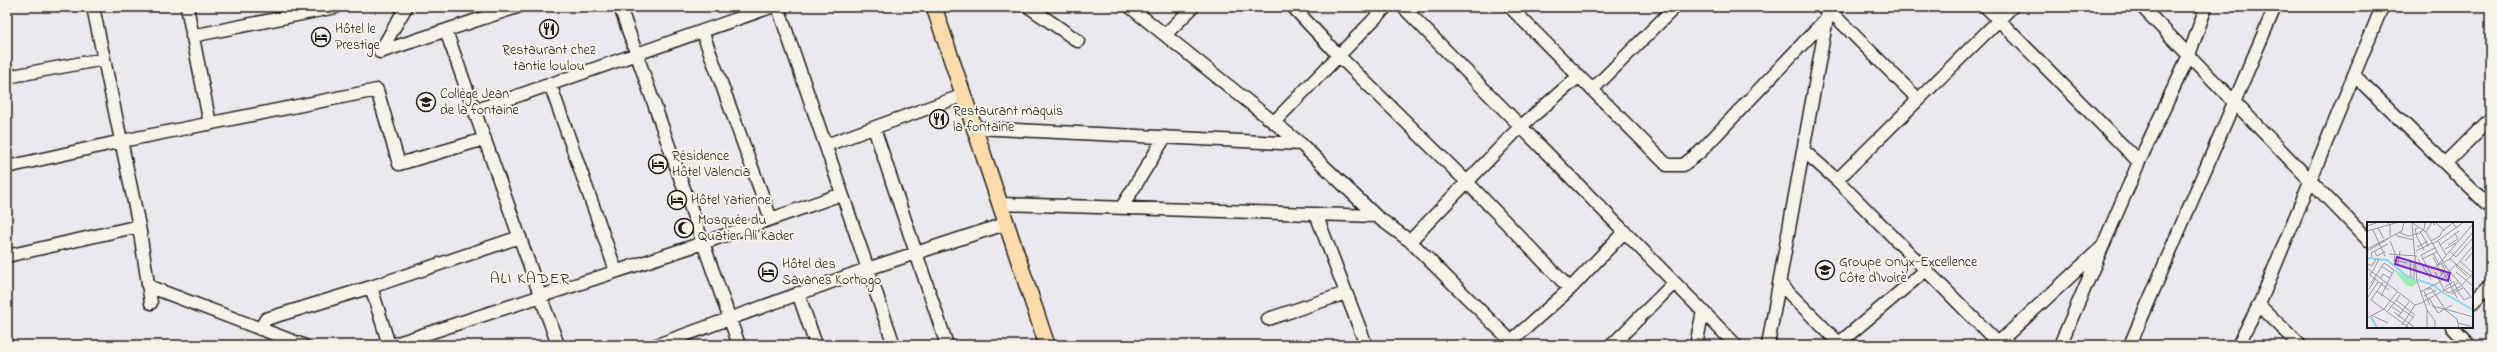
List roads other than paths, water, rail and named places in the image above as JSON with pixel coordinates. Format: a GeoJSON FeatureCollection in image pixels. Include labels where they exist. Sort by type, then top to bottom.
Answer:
{"type":"FeatureCollection","features":[{"type":"Feature","properties":{"kind":"main road"},"geometry":{"type":"LineString","coordinates":[[934,7],[1008,223],[1047,345]]}},
{"type":"Feature","properties":{"kind":"street"},"geometry":{"type":"LineString","coordinates":[[93,7],[139,226],[151,303]]}},
{"type":"Feature","properties":{"kind":"street"},"geometry":{"type":"LineString","coordinates":[[187,7],[210,124]]}},
{"type":"Feature","properties":{"kind":"street"},"geometry":{"type":"LineString","coordinates":[[192,36],[336,7]]}},
{"type":"Feature","properties":{"kind":"street"},"geometry":{"type":"LineString","coordinates":[[406,7],[380,52],[517,7]]}},
{"type":"Feature","properties":{"kind":"street"},"geometry":{"type":"LineString","coordinates":[[620,7],[738,345]]}},
{"type":"Feature","properties":{"kind":"street"},"geometry":{"type":"LineString","coordinates":[[474,111],[771,7]]}},
{"type":"Feature","properties":{"kind":"street"},"geometry":{"type":"LineString","coordinates":[[778,7],[894,345]]}},
{"type":"Feature","properties":{"kind":"street"},"geometry":{"type":"LineString","coordinates":[[1030,7],[1078,41]]}},
{"type":"Feature","properties":{"kind":"street"},"geometry":{"type":"LineString","coordinates":[[1130,7],[1301,144],[1376,216],[1410,241],[1513,343],[1570,288],[1624,232]]}},
{"type":"Feature","properties":{"kind":"street"},"geometry":{"type":"LineString","coordinates":[[1165,35],[1193,7]]}},
{"type":"Feature","properties":{"kind":"street"},"geometry":{"type":"LineString","coordinates":[[1292,7],[1339,56],[1467,182],[1570,288]]}},
{"type":"Feature","properties":{"kind":"street"},"geometry":{"type":"LineString","coordinates":[[1274,122],[1386,7]]}},
{"type":"Feature","properties":{"kind":"street"},"geometry":{"type":"LineString","coordinates":[[1403,7],[1736,345]]}},
{"type":"Feature","properties":{"kind":"street"},"geometry":{"type":"LineString","coordinates":[[1510,7],[1667,165],[1683,165],[1700,153],[1826,11]]}},
{"type":"Feature","properties":{"kind":"street"},"geometry":{"type":"LineString","coordinates":[[1592,90],[1675,7]]}},
{"type":"Feature","properties":{"kind":"street"},"geometry":{"type":"LineString","coordinates":[[1986,7],[2139,162]]}},
{"type":"Feature","properties":{"kind":"street"},"geometry":{"type":"LineString","coordinates":[[1837,180],[1918,98],[2012,7]]}},
{"type":"Feature","properties":{"kind":"street"},"geometry":{"type":"LineString","coordinates":[[2142,7],[2367,239]]}},
{"type":"Feature","properties":{"kind":"street"},"geometry":{"type":"LineString","coordinates":[[2060,345],[2105,244],[2139,162],[2189,55],[2206,7]]}},
{"type":"Feature","properties":{"kind":"street"},"geometry":{"type":"LineString","coordinates":[[2130,345],[2275,7]]}},
{"type":"Feature","properties":{"kind":"street"},"geometry":{"type":"LineString","coordinates":[[2238,345],[2259,304],[2355,76],[2382,7]]}},
{"type":"Feature","properties":{"kind":"street"},"geometry":{"type":"LineString","coordinates":[[1826,11],[1918,98]]}},
{"type":"Feature","properties":{"kind":"street"},"geometry":{"type":"LineString","coordinates":[[1768,345],[1804,152],[1826,11]]}},
{"type":"Feature","properties":{"kind":"street"},"geometry":{"type":"LineString","coordinates":[[446,31],[520,237],[543,296],[558,345]]}},
{"type":"Feature","properties":{"kind":"street"},"geometry":{"type":"LineString","coordinates":[[702,31],[771,219]]}},
{"type":"Feature","properties":{"kind":"street"},"geometry":{"type":"LineString","coordinates":[[7,77],[104,59]]}},
{"type":"Feature","properties":{"kind":"street"},"geometry":{"type":"LineString","coordinates":[[2355,76],[2490,207]]}},
{"type":"Feature","properties":{"kind":"street"},"geometry":{"type":"LineString","coordinates":[[1410,241],[1520,127],[1578,77]]}},
{"type":"Feature","properties":{"kind":"street"},"geometry":{"type":"LineString","coordinates":[[550,84],[616,271]]}},
{"type":"Feature","properties":{"kind":"street"},"geometry":{"type":"LineString","coordinates":[[7,167],[122,141],[377,90],[399,164],[485,140]]}},
{"type":"Feature","properties":{"kind":"street"},"geometry":{"type":"LineString","coordinates":[[826,145],[964,95]]}},
{"type":"Feature","properties":{"kind":"street"},"geometry":{"type":"LineString","coordinates":[[2446,163],[2490,119]]}},
{"type":"Feature","properties":{"kind":"street"},"geometry":{"type":"LineString","coordinates":[[874,128],[947,345]]}},
{"type":"Feature","properties":{"kind":"street"},"geometry":{"type":"LineString","coordinates":[[976,128],[1301,144]]}},
{"type":"Feature","properties":{"kind":"street"},"geometry":{"type":"LineString","coordinates":[[1122,207],[1165,137]]}},
{"type":"Feature","properties":{"kind":"street"},"geometry":{"type":"LineString","coordinates":[[1804,152],[1837,180],[1998,344],[2105,244]]}},
{"type":"Feature","properties":{"kind":"street"},"geometry":{"type":"LineString","coordinates":[[392,345],[702,243],[842,194]]}},
{"type":"Feature","properties":{"kind":"street"},"geometry":{"type":"LineString","coordinates":[[1001,204],[1376,216]]}},
{"type":"Feature","properties":{"kind":"street"},"geometry":{"type":"LineString","coordinates":[[1316,214],[1366,345]]}},
{"type":"Feature","properties":{"kind":"street"},"geometry":{"type":"LineString","coordinates":[[657,345],[867,269],[1008,223]]}},
{"type":"Feature","properties":{"kind":"street"},"geometry":{"type":"LineString","coordinates":[[7,256],[139,226]]}},
{"type":"Feature","properties":{"kind":"street"},"geometry":{"type":"LineString","coordinates":[[260,329],[266,320],[371,287],[520,237]]}},
{"type":"Feature","properties":{"kind":"street"},"geometry":{"type":"LineString","coordinates":[[1780,284],[1840,344],[1926,270]]}},
{"type":"Feature","properties":{"kind":"street"},"geometry":{"type":"LineString","coordinates":[[1619,343],[1674,283]]}},
{"type":"Feature","properties":{"kind":"street"},"geometry":{"type":"LineString","coordinates":[[2473,302],[2490,285]]}},
{"type":"Feature","properties":{"kind":"street"},"geometry":{"type":"LineString","coordinates":[[148,286],[303,345]]}},
{"type":"Feature","properties":{"kind":"street"},"geometry":{"type":"LineString","coordinates":[[371,287],[389,345]]}},
{"type":"Feature","properties":{"kind":"street"},"geometry":{"type":"LineString","coordinates":[[1268,319],[1346,292]]}},
{"type":"Feature","properties":{"kind":"street"},"geometry":{"type":"LineString","coordinates":[[798,293],[816,345]]}},
{"type":"Feature","properties":{"kind":"street"},"geometry":{"type":"LineString","coordinates":[[2259,304],[2300,345]]}},
{"type":"Feature","properties":{"kind":"street"},"geometry":{"type":"LineString","coordinates":[[1696,345],[1703,311]]}},
{"type":"Feature","properties":{"kind":"street"},"geometry":{"type":"LineString","coordinates":[[2453,328],[2469,345]]}},
{"type":"Feature","properties":{"kind":"place","name":"Restaurant chez tantie loulou"},"geometry":{"type":"Point","coordinates":[549,29]}},
{"type":"Feature","properties":{"kind":"place","name":"Hôtel le Prestige"},"geometry":{"type":"Point","coordinates":[321,37]}},
{"type":"Feature","properties":{"kind":"place","name":"Collège Jean de la fontaine"},"geometry":{"type":"Point","coordinates":[426,102]}},
{"type":"Feature","properties":{"kind":"place","name":"Restaurant maquis la fontaine"},"geometry":{"type":"Point","coordinates":[939,119]}},
{"type":"Feature","properties":{"kind":"place","name":"Résidence Hôtel Valencia"},"geometry":{"type":"Point","coordinates":[658,164]}},
{"type":"Feature","properties":{"kind":"place","name":"Hôtel Yatienne"},"geometry":{"type":"Point","coordinates":[677,200]}},
{"type":"Feature","properties":{"kind":"place","name":"Mosquée du Quatier Ali Kader"},"geometry":{"type":"Point","coordinates":[684,228]}},
{"type":"Feature","properties":{"kind":"place","name":"Groupe Onyx-Excellence Côte d'Ivoire"},"geometry":{"type":"Point","coordinates":[1825,270]}},
{"type":"Feature","properties":{"kind":"place","name":"Hôtel des Savanes Korhogo"},"geometry":{"type":"Point","coordinates":[768,272]}},
{"type":"Feature","properties":{"kind":"district","name":"ALI KADER"},"geometry":{"type":"Point","coordinates":[530,279]}}]}
